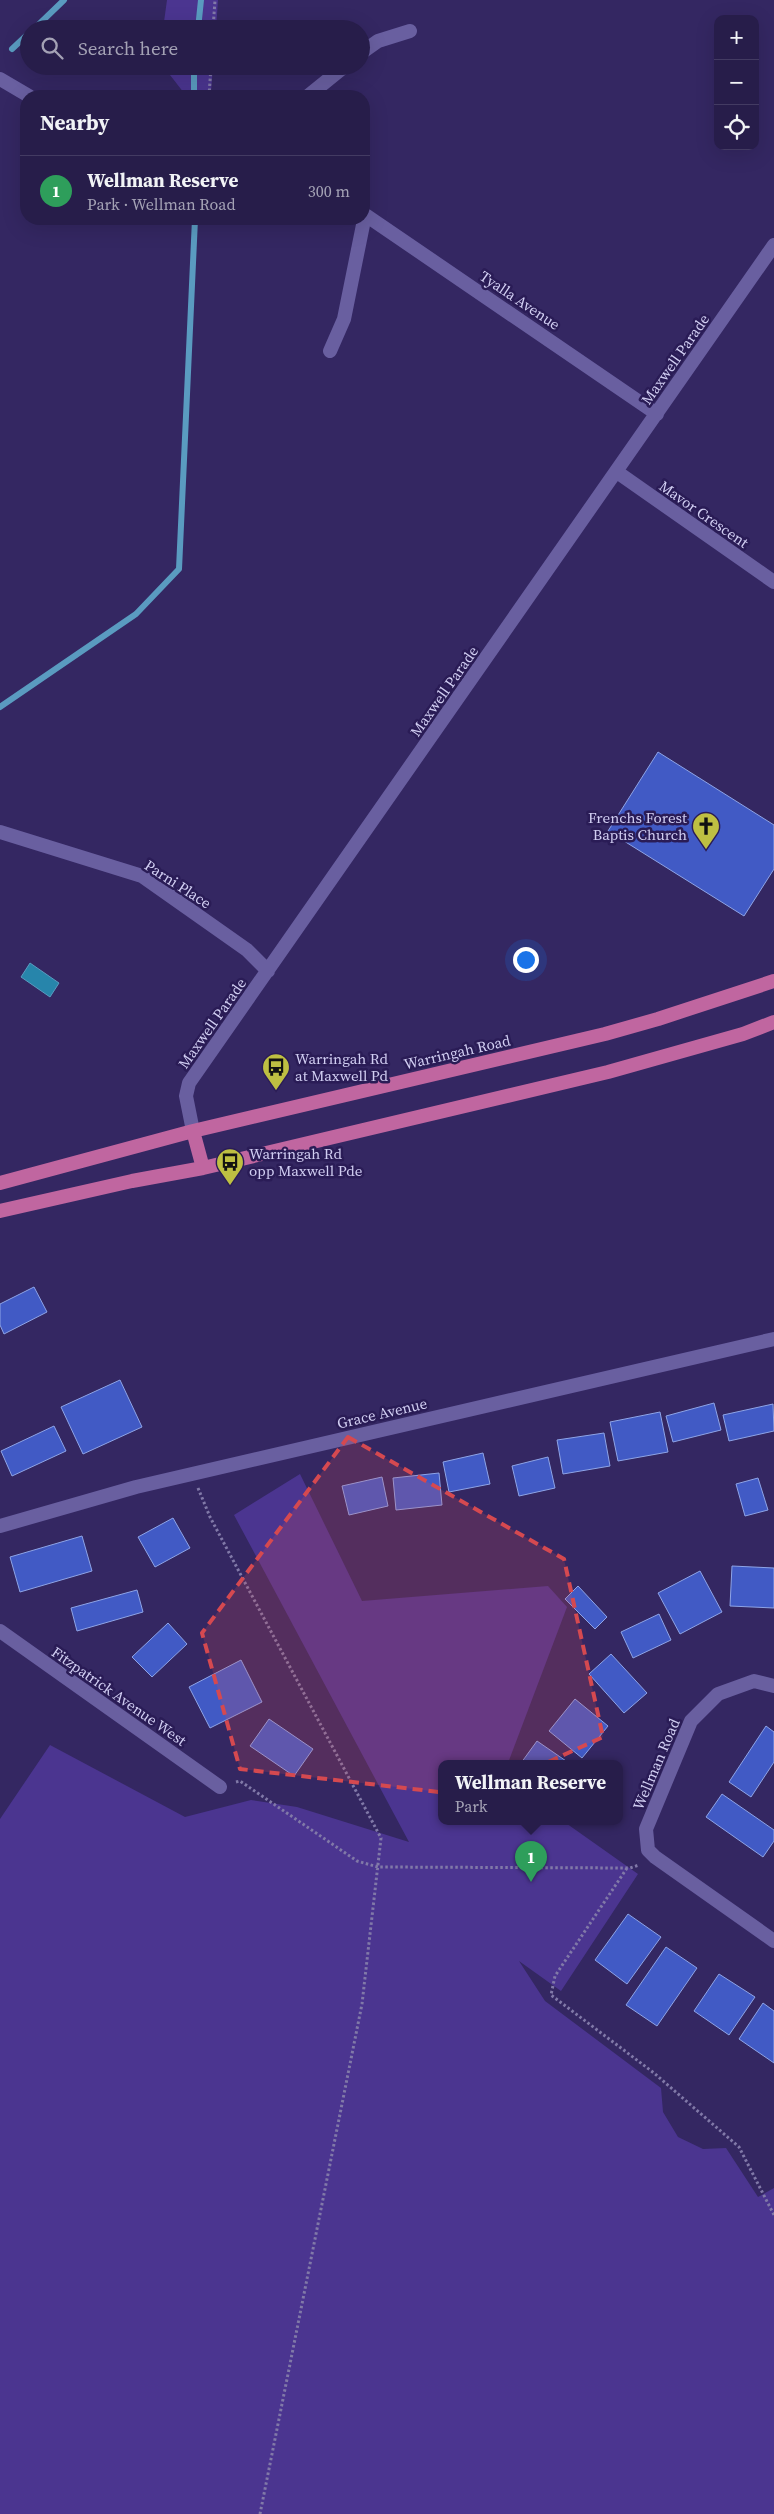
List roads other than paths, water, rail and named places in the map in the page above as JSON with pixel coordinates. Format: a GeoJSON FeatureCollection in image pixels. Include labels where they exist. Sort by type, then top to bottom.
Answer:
{"type":"FeatureCollection","features":[{"type":"Feature","properties":{"kind":"highway","name":"Warringah Road"},"geometry":{"type":"LineString","coordinates":[[0,1183],[193,1131],[605,1034],[774,981]]}},
{"type":"Feature","properties":{"kind":"highway"},"geometry":{"type":"LineString","coordinates":[[0,1211],[132,1181],[203,1168],[608,1072],[743,1034],[774,1022]]}},
{"type":"Feature","properties":{"kind":"highway","name":"Maxwell Parade"},"geometry":{"type":"LineString","coordinates":[[193,1131],[203,1168]]}},
{"type":"Feature","properties":{"kind":"street"},"geometry":{"type":"LineString","coordinates":[[370,47],[378,41],[410,31]]}},
{"type":"Feature","properties":{"kind":"street"},"geometry":{"type":"LineString","coordinates":[[315,90],[333,75]]}},
{"type":"Feature","properties":{"kind":"street"},"geometry":{"type":"LineString","coordinates":[[0,79],[20,91]]}},
{"type":"Feature","properties":{"kind":"street","name":"Tyalla Avenue"},"geometry":{"type":"LineString","coordinates":[[370,218],[657,414]]}},
{"type":"Feature","properties":{"kind":"street"},"geometry":{"type":"LineString","coordinates":[[330,351],[344,319],[362,225]]}},
{"type":"Feature","properties":{"kind":"street","name":"Maxwell Parade"},"geometry":{"type":"LineString","coordinates":[[193,1131],[186,1096],[189,1083],[774,246]]}},
{"type":"Feature","properties":{"kind":"street","name":"Mavor Crescent"},"geometry":{"type":"LineString","coordinates":[[616,472],[774,582]]}},
{"type":"Feature","properties":{"kind":"street","name":"Parni Place"},"geometry":{"type":"LineString","coordinates":[[0,832],[142,876],[247,950],[268,971]]}},
{"type":"Feature","properties":{"kind":"street","name":"Grace Avenue"},"geometry":{"type":"LineString","coordinates":[[0,1526],[136,1487],[774,1339]]}},
{"type":"Feature","properties":{"kind":"street","name":"Fitzpatrick Avenue West"},"geometry":{"type":"LineString","coordinates":[[0,1631],[220,1787]]}},
{"type":"Feature","properties":{"kind":"street","name":"Wellman Road"},"geometry":{"type":"LineString","coordinates":[[774,1686],[754,1681],[718,1694],[691,1721],[646,1830],[648,1850],[655,1857],[774,1941]]}},
{"type":"Feature","properties":{"kind":"water"},"geometry":{"type":"Polygon","coordinates":[[[30,963],[59,983],[50,997],[21,977],[30,963]]]}},
{"type":"Feature","properties":{"kind":"waterway"},"geometry":{"type":"LineString","coordinates":[[43,20],[64,0]]}},
{"type":"Feature","properties":{"kind":"waterway"},"geometry":{"type":"LineString","coordinates":[[199,20],[201,0]]}},
{"type":"Feature","properties":{"kind":"waterway"},"geometry":{"type":"LineString","coordinates":[[12,49],[20,41]]}},
{"type":"Feature","properties":{"kind":"waterway"},"geometry":{"type":"LineString","coordinates":[[194,75],[194,90]]}},
{"type":"Feature","properties":{"kind":"waterway"},"geometry":{"type":"LineString","coordinates":[[0,707],[136,614],[179,569],[195,225]]}},
{"type":"Feature","properties":{"kind":"place","name":"Frenchs Forest Baptis Church"},"geometry":{"type":"Point","coordinates":[706,850]}},
{"type":"Feature","properties":{"kind":"place","name":"Warringah Rd at Maxwell Pd"},"geometry":{"type":"Point","coordinates":[276,1091]}},
{"type":"Feature","properties":{"kind":"place","name":"Warringah Rd opp Maxwell Pde"},"geometry":{"type":"Point","coordinates":[230,1186]}},
{"type":"Feature","properties":{"kind":"place","name":"Wellman Reserve"},"geometry":{"type":"Point","coordinates":[531,1882]}}]}
